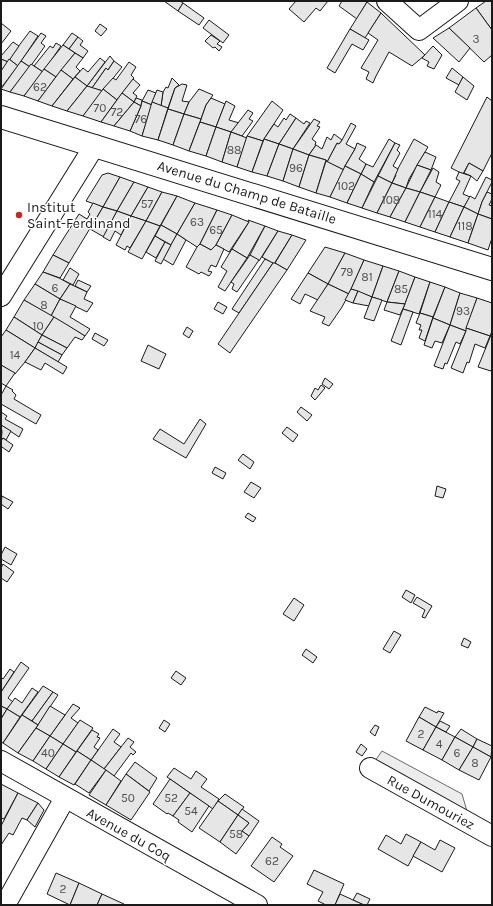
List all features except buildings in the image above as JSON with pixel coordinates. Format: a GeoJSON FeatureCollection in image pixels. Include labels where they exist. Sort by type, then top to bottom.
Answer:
{"type":"FeatureCollection","features":[{"type":"Feature","properties":{"kind":"street"},"geometry":{"type":"LineString","coordinates":[[387,1],[419,30],[458,1]]}},
{"type":"Feature","properties":{"kind":"street","name":"Avenue du Champ de Bataille"},"geometry":{"type":"LineString","coordinates":[[1,117],[492,269]]}},
{"type":"Feature","properties":{"kind":"street"},"geometry":{"type":"LineString","coordinates":[[1,296],[95,145]]}},
{"type":"Feature","properties":{"kind":"street","name":"Avenue du Coq"},"geometry":{"type":"LineString","coordinates":[[1,761],[257,905]]}},
{"type":"Feature","properties":{"kind":"street","name":"Rue Dumouriez"},"geometry":{"type":"LineString","coordinates":[[370,768],[492,836]]}},
{"type":"Feature","properties":{"kind":"street"},"geometry":{"type":"LineString","coordinates":[[5,905],[65,798]]}},
{"type":"Feature","properties":{"kind":"shaded area"},"geometry":{"type":"Polygon","coordinates":[[[382,751],[462,794],[471,825],[370,768],[382,751]]]}},
{"type":"Feature","properties":{"kind":"place","name":"Institut Saint-Ferdinand"},"geometry":{"type":"Point","coordinates":[19,215]}}]}
